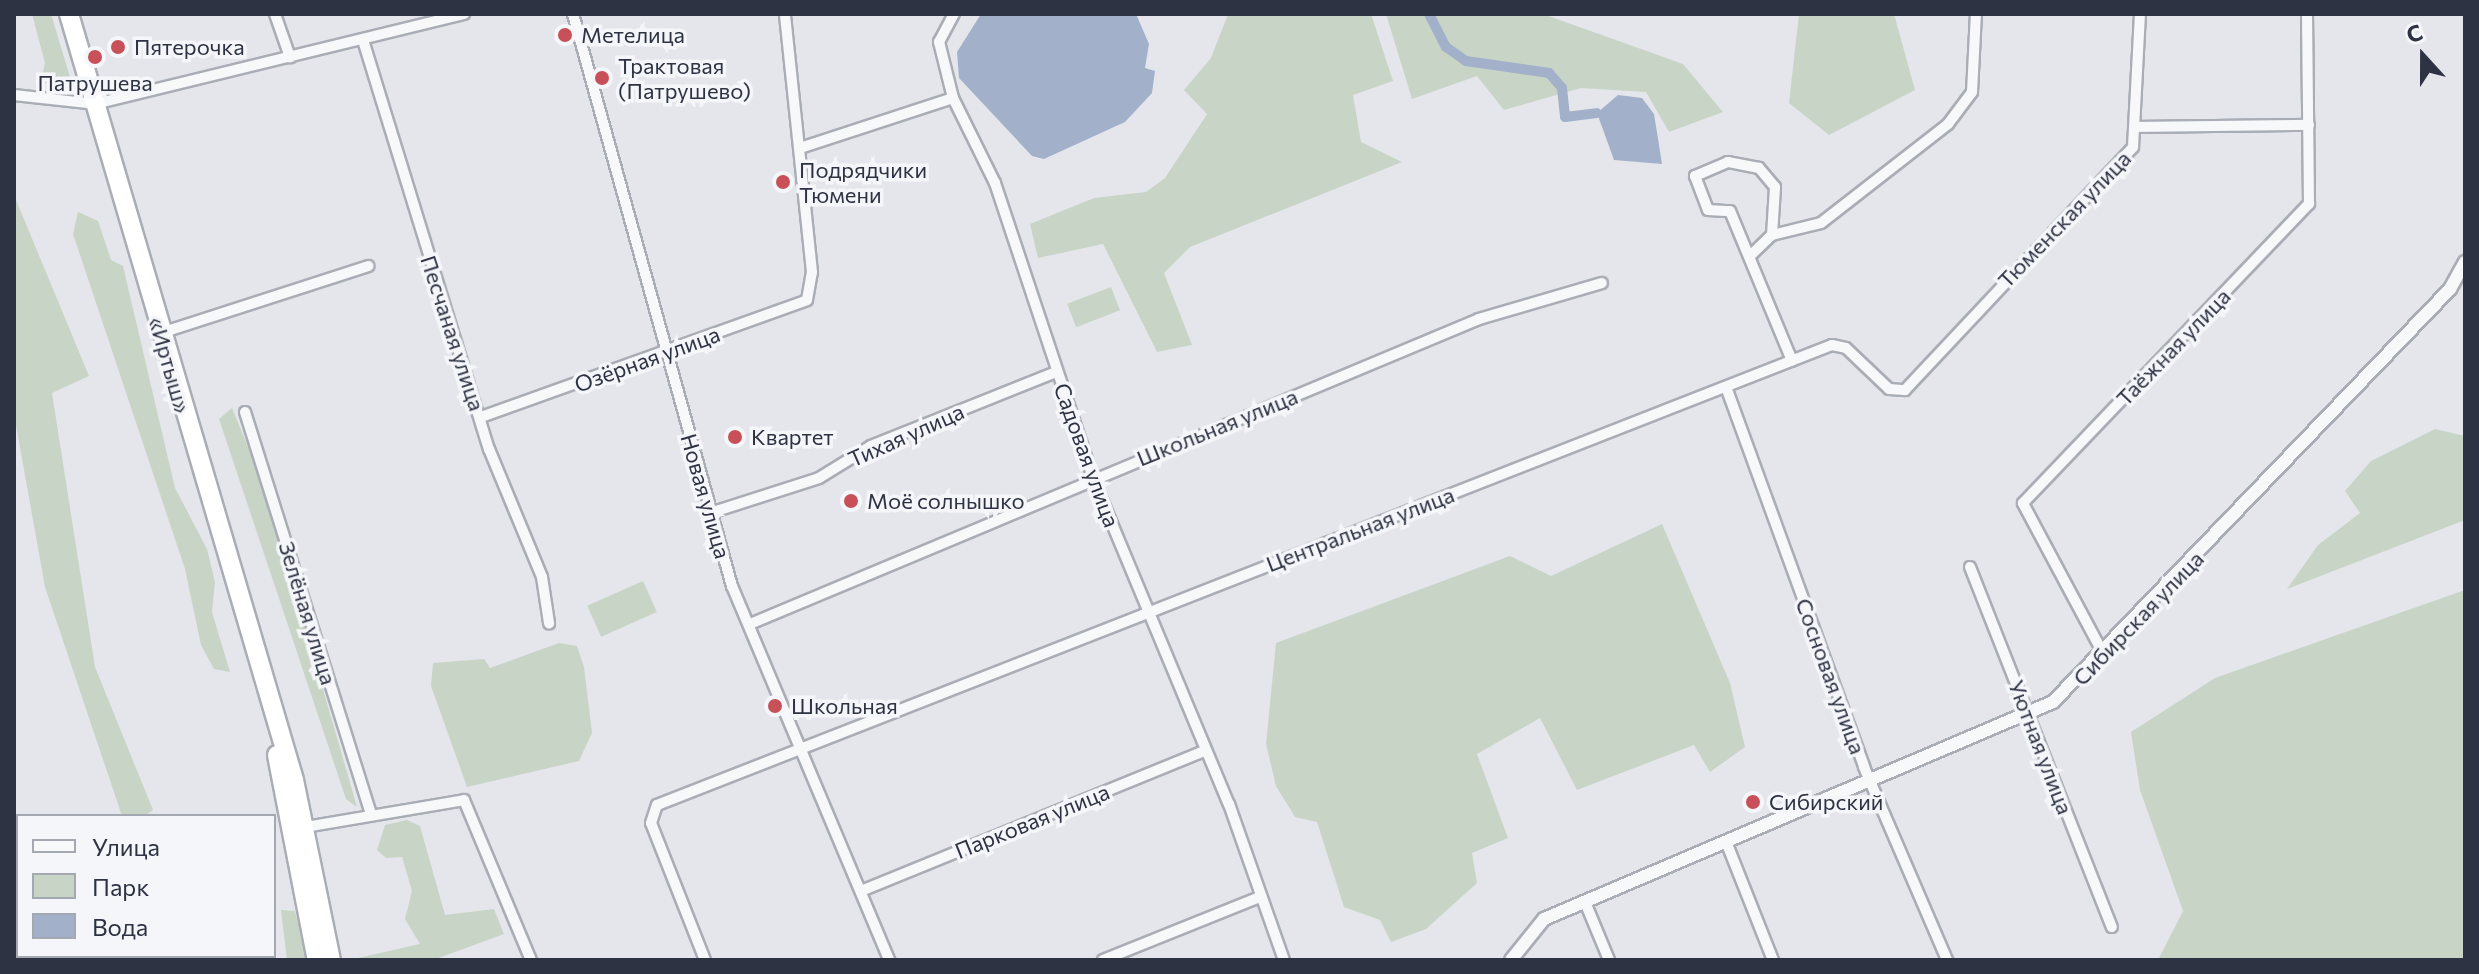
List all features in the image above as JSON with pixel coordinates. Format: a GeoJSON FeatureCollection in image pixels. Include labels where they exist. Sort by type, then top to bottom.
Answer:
{"type":"FeatureCollection","features":[{"type":"Feature","properties":{"kind":"highway","name":"«Иртыш»"},"geometry":{"type":"LineString","coordinates":[[69,14],[305,827],[331,960]]}},
{"type":"Feature","properties":{"kind":"highway","name":"«Иртыш»"},"geometry":{"type":"LineString","coordinates":[[272,716],[317,960]]}},
{"type":"Feature","properties":{"kind":"street"},"geometry":{"type":"LineString","coordinates":[[275,14],[290,57]]}},
{"type":"Feature","properties":{"kind":"street"},"geometry":{"type":"LineString","coordinates":[[14,95],[95,104],[464,14]]}},
{"type":"Feature","properties":{"kind":"street","name":"Новая улица"},"geometry":{"type":"LineString","coordinates":[[573,14],[710,513],[750,624],[889,960]]}},
{"type":"Feature","properties":{"kind":"street"},"geometry":{"type":"LineString","coordinates":[[785,14],[800,148],[953,98]]}},
{"type":"Feature","properties":{"kind":"street","name":"Садовая улица"},"geometry":{"type":"LineString","coordinates":[[954,14],[939,42],[953,98],[995,183],[1093,478],[1149,611],[1284,960]]}},
{"type":"Feature","properties":{"kind":"street"},"geometry":{"type":"LineString","coordinates":[[1750,256],[1772,235],[1821,223],[1948,124],[1972,92],[1976,14]]}},
{"type":"Feature","properties":{"kind":"street","name":"Тюменская улица"},"geometry":{"type":"LineString","coordinates":[[1905,390],[2133,147],[2139,127],[2140,14]]}},
{"type":"Feature","properties":{"kind":"street","name":"Таёжная улица"},"geometry":{"type":"LineString","coordinates":[[2104,655],[2023,503],[2309,204],[2307,14]]}},
{"type":"Feature","properties":{"kind":"street","name":"Песчаная улица"},"geometry":{"type":"LineString","coordinates":[[363,40],[481,417],[542,577],[549,623]]}},
{"type":"Feature","properties":{"kind":"street"},"geometry":{"type":"LineString","coordinates":[[2139,127],[2309,125]]}},
{"type":"Feature","properties":{"kind":"street","name":"Озёрная улица"},"geometry":{"type":"LineString","coordinates":[[481,417],[667,352],[810,295],[800,148]]}},
{"type":"Feature","properties":{"kind":"street"},"geometry":{"type":"LineString","coordinates":[[1772,235],[1775,187],[1759,168],[1728,162],[1695,176],[1708,210],[1730,211],[1792,361]]}},
{"type":"Feature","properties":{"kind":"street","name":"Сибирская улица"},"geometry":{"type":"LineString","coordinates":[[1511,960],[1544,919],[2030,714],[2077,684],[2450,289],[2465,262]]}},
{"type":"Feature","properties":{"kind":"street"},"geometry":{"type":"LineString","coordinates":[[161,333],[368,266]]}},
{"type":"Feature","properties":{"kind":"street","name":"Школьная улица"},"geometry":{"type":"LineString","coordinates":[[750,624],[1479,319],[1602,283]]}},
{"type":"Feature","properties":{"kind":"street","name":"Центральная улица"},"geometry":{"type":"LineString","coordinates":[[804,751],[1149,611],[1839,345],[1889,389],[1905,390]]}},
{"type":"Feature","properties":{"kind":"street","name":"Тихая улица"},"geometry":{"type":"LineString","coordinates":[[710,513],[819,478],[871,446],[1056,372]]}},
{"type":"Feature","properties":{"kind":"street","name":"Сосновая улица"},"geometry":{"type":"LineString","coordinates":[[1726,387],[1871,781],[1947,960]]}},
{"type":"Feature","properties":{"kind":"street","name":"Зелёная улица"},"geometry":{"type":"LineString","coordinates":[[245,412],[371,814]]}},
{"type":"Feature","properties":{"kind":"street","name":"Уютная улица"},"geometry":{"type":"LineString","coordinates":[[1970,567],[2112,927]]}},
{"type":"Feature","properties":{"kind":"street"},"geometry":{"type":"LineString","coordinates":[[705,960],[651,813],[804,751]]}},
{"type":"Feature","properties":{"kind":"street","name":"Парковая улица"},"geometry":{"type":"LineString","coordinates":[[861,891],[1204,751]]}},
{"type":"Feature","properties":{"kind":"street"},"geometry":{"type":"LineString","coordinates":[[305,827],[464,800],[531,960]]}},
{"type":"Feature","properties":{"kind":"street"},"geometry":{"type":"LineString","coordinates":[[1727,844],[1773,960]]}},
{"type":"Feature","properties":{"kind":"street"},"geometry":{"type":"LineString","coordinates":[[1103,960],[1260,897]]}},
{"type":"Feature","properties":{"kind":"street"},"geometry":{"type":"LineString","coordinates":[[1585,902],[1609,960]]}},
{"type":"Feature","properties":{"kind":"green space"},"geometry":{"type":"Polygon","coordinates":[[[32,14],[51,14],[70,77],[64,91],[41,81],[45,63],[32,14]]]}},
{"type":"Feature","properties":{"kind":"green space"},"geometry":{"type":"Polygon","coordinates":[[[1228,14],[1371,14],[1393,81],[1353,95],[1361,142],[1402,162],[1190,247],[1164,273],[1192,345],[1157,352],[1103,244],[1038,258],[1030,224],[1094,198],[1146,192],[1165,178],[1207,114],[1184,90],[1211,58],[1228,14]]]}},
{"type":"Feature","properties":{"kind":"green space"},"geometry":{"type":"Polygon","coordinates":[[[1386,14],[1543,14],[1683,64],[1723,112],[1669,132],[1646,92],[1581,88],[1504,110],[1477,76],[1412,99],[1386,14]]]}},
{"type":"Feature","properties":{"kind":"green space"},"geometry":{"type":"Polygon","coordinates":[[[1799,14],[1894,14],[1915,90],[1829,135],[1789,103],[1799,14]]]}},
{"type":"Feature","properties":{"kind":"green space"},"geometry":{"type":"Polygon","coordinates":[[[14,195],[89,376],[52,393],[95,667],[153,810],[148,814],[121,814],[45,587],[14,414],[14,195]]]}},
{"type":"Feature","properties":{"kind":"green space"},"geometry":{"type":"Polygon","coordinates":[[[78,212],[98,221],[111,260],[123,266],[175,488],[207,549],[215,582],[212,612],[230,672],[214,669],[201,645],[185,569],[73,234],[78,212]]]}},
{"type":"Feature","properties":{"kind":"green space"},"geometry":{"type":"Polygon","coordinates":[[[1111,287],[1120,310],[1076,327],[1067,304],[1111,287]]]}},
{"type":"Feature","properties":{"kind":"green space"},"geometry":{"type":"Polygon","coordinates":[[[232,408],[265,488],[357,807],[346,799],[219,419],[232,408]]]}},
{"type":"Feature","properties":{"kind":"green space"},"geometry":{"type":"Polygon","coordinates":[[[2435,429],[2465,436],[2465,520],[2287,589],[2318,545],[2360,513],[2345,491],[2371,461],[2435,429]]]}},
{"type":"Feature","properties":{"kind":"green space"},"geometry":{"type":"Polygon","coordinates":[[[1662,524],[1730,683],[1745,747],[1710,772],[1694,745],[1577,790],[1540,718],[1477,754],[1508,838],[1472,853],[1477,883],[1426,929],[1391,942],[1380,920],[1344,907],[1317,822],[1295,817],[1276,786],[1266,744],[1276,643],[1510,556],[1551,576],[1662,524]]]}},
{"type":"Feature","properties":{"kind":"green space"},"geometry":{"type":"Polygon","coordinates":[[[643,581],[657,612],[601,637],[587,606],[643,581]]]}},
{"type":"Feature","properties":{"kind":"green space"},"geometry":{"type":"Polygon","coordinates":[[[2465,590],[2465,960],[2158,960],[2183,911],[2140,790],[2131,732],[2215,678],[2465,590]]]}},
{"type":"Feature","properties":{"kind":"green space"},"geometry":{"type":"Polygon","coordinates":[[[559,643],[577,646],[584,667],[592,733],[579,761],[467,787],[431,686],[433,663],[484,659],[490,668],[559,643]]]}},
{"type":"Feature","properties":{"kind":"green space"},"geometry":{"type":"Polygon","coordinates":[[[407,820],[420,826],[445,915],[494,909],[504,934],[433,960],[349,960],[420,944],[405,919],[412,891],[402,857],[386,858],[377,850],[385,825],[407,820]]]}},
{"type":"Feature","properties":{"kind":"green space"},"geometry":{"type":"Polygon","coordinates":[[[281,910],[295,911],[308,960],[287,960],[281,910]]]}},
{"type":"Feature","properties":{"kind":"green space"},"geometry":{"type":"Polygon","coordinates":[[[16,920],[16,958],[169,960],[14,960],[16,920]]]}},
{"type":"Feature","properties":{"kind":"water"},"geometry":{"type":"Polygon","coordinates":[[[981,14],[1136,14],[1149,44],[1145,68],[1155,71],[1152,93],[1125,122],[1044,159],[1032,156],[959,78],[957,52],[981,14]]]}},
{"type":"Feature","properties":{"kind":"water"},"geometry":{"type":"Polygon","coordinates":[[[1618,95],[1642,98],[1654,114],[1662,164],[1614,160],[1597,113],[1618,95]]]}},
{"type":"Feature","properties":{"kind":"waterway"},"geometry":{"type":"LineString","coordinates":[[1429,14],[1446,47],[1466,61],[1549,73],[1562,88],[1565,117],[1597,113]]}},
{"type":"Feature","properties":{"kind":"place","name":"Метелица"},"geometry":{"type":"Point","coordinates":[565,35]}},
{"type":"Feature","properties":{"kind":"place","name":"Пятерочка"},"geometry":{"type":"Point","coordinates":[118,47]}},
{"type":"Feature","properties":{"kind":"place","name":"Патрушева"},"geometry":{"type":"Point","coordinates":[95,57]}},
{"type":"Feature","properties":{"kind":"place","name":"Трактовая (Патрушево)"},"geometry":{"type":"Point","coordinates":[602,78]}},
{"type":"Feature","properties":{"kind":"place","name":"Подрядчики Тюмени"},"geometry":{"type":"Point","coordinates":[783,182]}},
{"type":"Feature","properties":{"kind":"place","name":"Квартет"},"geometry":{"type":"Point","coordinates":[735,437]}},
{"type":"Feature","properties":{"kind":"place","name":"Моё солнышко"},"geometry":{"type":"Point","coordinates":[851,501]}},
{"type":"Feature","properties":{"kind":"place","name":"Школьная"},"geometry":{"type":"Point","coordinates":[775,706]}},
{"type":"Feature","properties":{"kind":"place","name":"Сибирский"},"geometry":{"type":"Point","coordinates":[1753,802]}}]}
